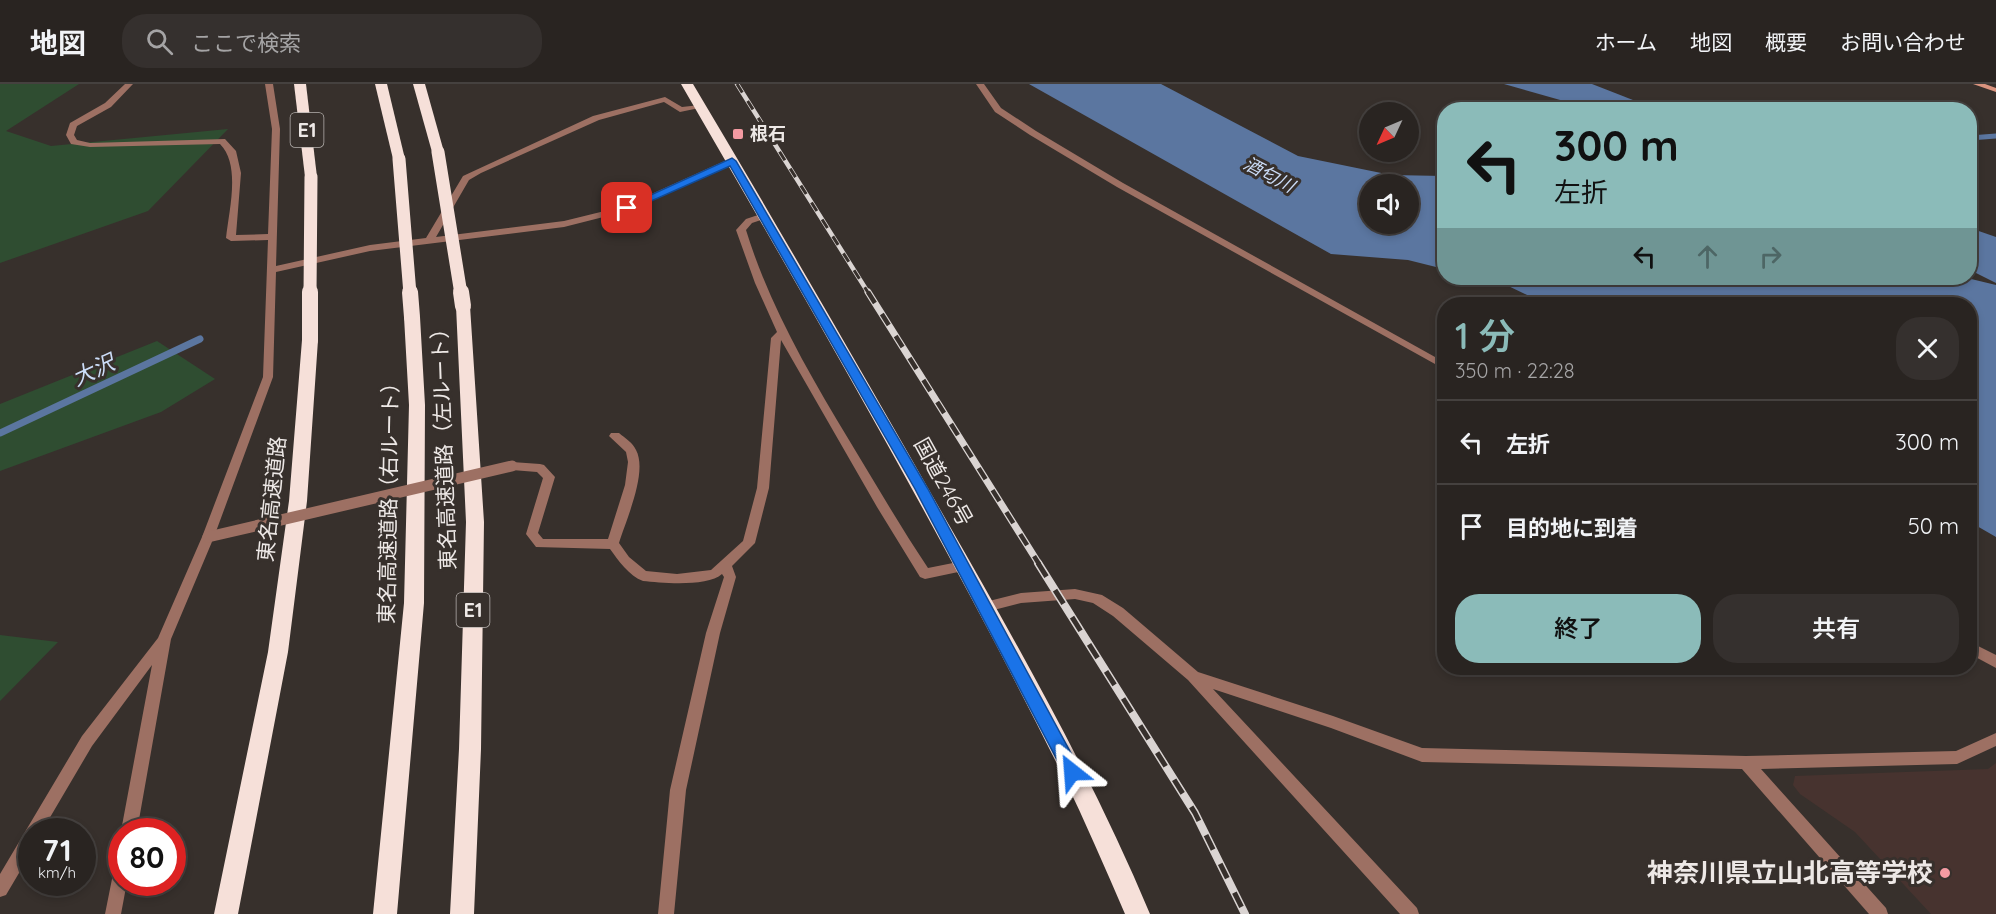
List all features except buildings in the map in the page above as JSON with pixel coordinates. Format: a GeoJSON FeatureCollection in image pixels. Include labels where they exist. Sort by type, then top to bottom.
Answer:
{"type":"FeatureCollection","features":[{"type":"Feature","properties":{"kind":"highway","name":"東名高速道路"},"geometry":{"type":"LineString","coordinates":[[226,914],[278,652],[298,501],[310,340],[311,177],[300,84]]}},
{"type":"Feature","properties":{"kind":"highway","name":"東名高速道路（右ルート）"},"geometry":{"type":"LineString","coordinates":[[381,84],[399,159],[417,405],[414,603],[386,914]]}},
{"type":"Feature","properties":{"kind":"highway","name":"東名高速道路（左ルート）"},"geometry":{"type":"LineString","coordinates":[[419,84],[438,152],[463,306],[475,522],[470,749],[462,914]]}},
{"type":"Feature","properties":{"kind":"highway","name":"国道246号"},"geometry":{"type":"LineString","coordinates":[[687,84],[910,468],[1072,772],[1138,914]]}},
{"type":"Feature","properties":{"kind":"street"},"geometry":{"type":"LineString","coordinates":[[129,84],[108,105],[73,125],[70,135],[74,142],[90,145],[222,141],[232,150],[237,173],[231,238],[273,237]]}},
{"type":"Feature","properties":{"kind":"street"},"geometry":{"type":"LineString","coordinates":[[131,818],[164,639],[208,537],[268,377],[276,129],[269,84]]}},
{"type":"Feature","properties":{"kind":"street"},"geometry":{"type":"LineString","coordinates":[[980,84],[998,110],[1033,133],[1120,185],[1437,362]]}},
{"type":"Feature","properties":{"kind":"street"},"geometry":{"type":"LineString","coordinates":[[1985,85],[1996,90]]}},
{"type":"Feature","properties":{"kind":"street"},"geometry":{"type":"LineString","coordinates":[[429,241],[466,178],[478,171],[596,118],[619,111],[665,99],[680,110],[700,107]]}},
{"type":"Feature","properties":{"kind":"street"},"geometry":{"type":"LineString","coordinates":[[271,270],[370,248],[564,224],[595,218],[627,208],[732,161]]}},
{"type":"Feature","properties":{"kind":"street"},"geometry":{"type":"LineString","coordinates":[[764,216],[749,220],[741,230],[749,262],[782,333],[903,542],[925,574],[963,566]]}},
{"type":"Feature","properties":{"kind":"street"},"geometry":{"type":"LineString","coordinates":[[615,436],[631,451],[634,478],[619,518],[613,544],[625,560],[643,576],[677,579],[714,574],[749,543],[763,488],[776,339],[782,333]]}},
{"type":"Feature","properties":{"kind":"street"},"geometry":{"type":"LineString","coordinates":[[208,537],[512,466],[540,468],[549,477],[532,534],[540,544],[613,544]]}},
{"type":"Feature","properties":{"kind":"street"},"geometry":{"type":"LineString","coordinates":[[666,914],[678,790],[710,644],[730,577],[725,565]]}},
{"type":"Feature","properties":{"kind":"street"},"geometry":{"type":"LineString","coordinates":[[986,608],[1021,598],[1076,594],[1097,599],[1118,612],[1193,676],[1412,914]]}},
{"type":"Feature","properties":{"kind":"street"},"geometry":{"type":"LineString","coordinates":[[42,818],[87,741],[164,639]]}},
{"type":"Feature","properties":{"kind":"street"},"geometry":{"type":"LineString","coordinates":[[1977,652],[1996,662]]}},
{"type":"Feature","properties":{"kind":"street"},"geometry":{"type":"LineString","coordinates":[[1193,676],[1333,722],[1422,755],[1746,763],[1957,757],[1996,739]]}},
{"type":"Feature","properties":{"kind":"street"},"geometry":{"type":"LineString","coordinates":[[1746,763],[1880,914]]}},
{"type":"Feature","properties":{"kind":"street"},"geometry":{"type":"LineString","coordinates":[[0,889],[18,859]]}},
{"type":"Feature","properties":{"kind":"street"},"geometry":{"type":"LineString","coordinates":[[113,914],[117,896]]}},
{"type":"Feature","properties":{"kind":"shaded area","name":"神奈川県立山北高等学校"},"geometry":{"type":"Polygon","coordinates":[[[1996,763],[1996,914],[1931,914],[1855,832],[1800,794],[1793,785],[1795,776],[1988,769],[1996,763]]]}},
{"type":"Feature","properties":{"kind":"green space"},"geometry":{"type":"Polygon","coordinates":[[[0,84],[79,84],[6,131],[51,146],[228,129],[148,211],[0,263],[0,84]]]}},
{"type":"Feature","properties":{"kind":"green space"},"geometry":{"type":"Polygon","coordinates":[[[157,341],[215,379],[161,412],[0,471],[0,404],[157,341]]]}},
{"type":"Feature","properties":{"kind":"green space"},"geometry":{"type":"Polygon","coordinates":[[[0,635],[58,642],[0,701],[0,635]]]}},
{"type":"Feature","properties":{"kind":"water","name":"酒匂川"},"geometry":{"type":"Polygon","coordinates":[[[1029,84],[1161,84],[1298,156],[1386,174],[1359,174],[1359,234],[1419,234],[1419,176],[1437,176],[1437,267],[1408,260],[1331,254],[1029,84]]]}},
{"type":"Feature","properties":{"kind":"water"},"geometry":{"type":"Polygon","coordinates":[[[1504,84],[1592,84],[1638,102],[1567,102],[1504,84]]]}},
{"type":"Feature","properties":{"kind":"water"},"geometry":{"type":"Polygon","coordinates":[[[1977,230],[1996,237],[1996,283],[1977,274],[1977,230]]]}},
{"type":"Feature","properties":{"kind":"water"},"geometry":{"type":"Polygon","coordinates":[[[1977,280],[1996,285],[1996,537],[1977,526],[1977,297],[1531,297],[1506,285],[1977,285],[1977,280]]]}},
{"type":"Feature","properties":{"kind":"waterway"},"geometry":{"type":"LineString","coordinates":[[1977,137],[1996,136]]}},
{"type":"Feature","properties":{"kind":"waterway","name":"大沢"},"geometry":{"type":"LineString","coordinates":[[0,433],[200,339]]}},
{"type":"Feature","properties":{"kind":"railway"},"geometry":{"type":"LineString","coordinates":[[737,84],[869,294]]}},
{"type":"Feature","properties":{"kind":"railway"},"geometry":{"type":"LineString","coordinates":[[868,292],[1039,564]]}},
{"type":"Feature","properties":{"kind":"railway"},"geometry":{"type":"LineString","coordinates":[[1038,563],[1195,813],[1245,914]]}},
{"type":"Feature","properties":{"kind":"place","name":"根石"},"geometry":{"type":"Point","coordinates":[738,134]}},
{"type":"Feature","properties":{"kind":"place","name":"神奈川県立山北高等学校"},"geometry":{"type":"Point","coordinates":[1945,873]}},
{"type":"Feature","properties":{"kind":"route"},"geometry":{"type":"LineString","coordinates":[[627,208],[732,161],[824,317],[921,489],[1072,772]]}}]}
